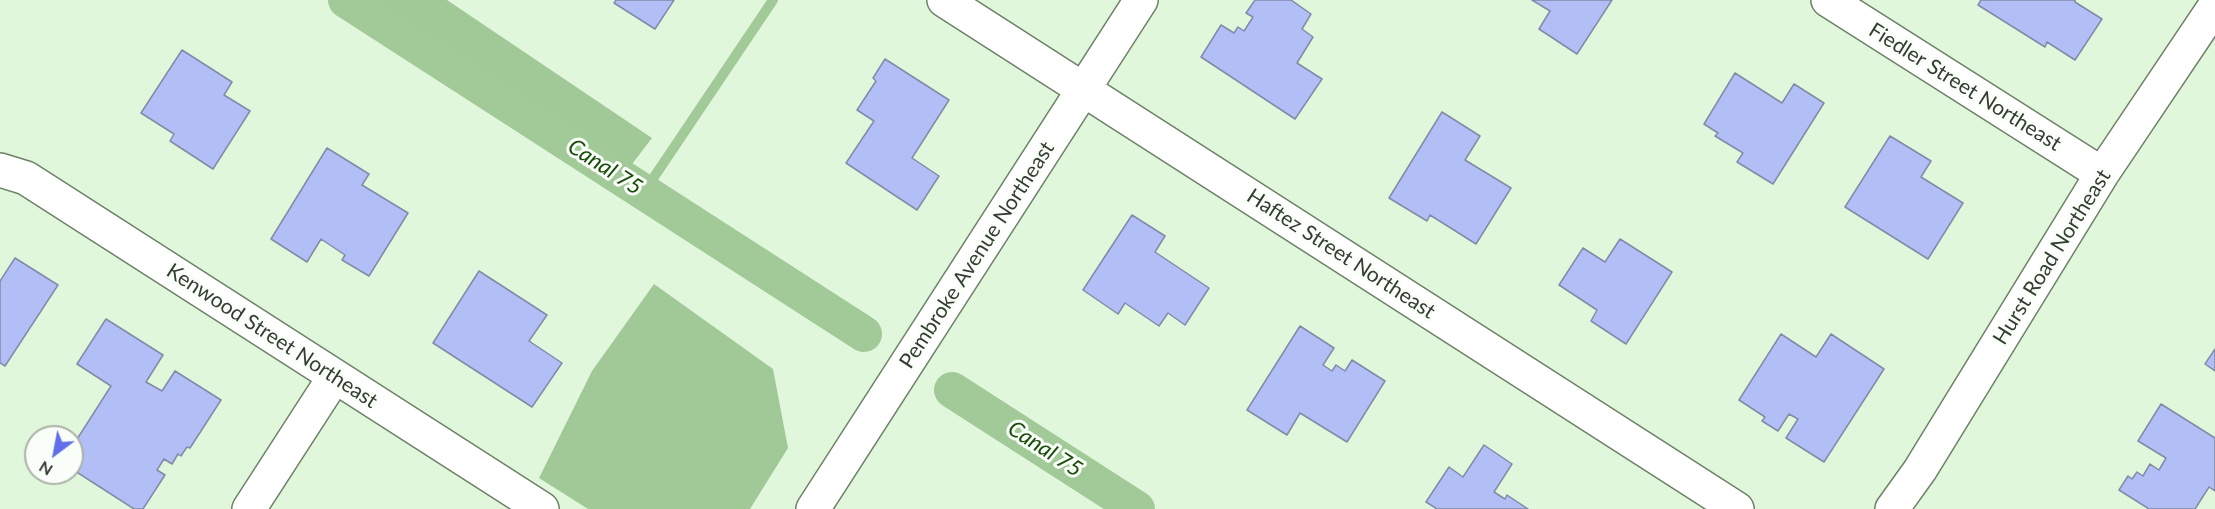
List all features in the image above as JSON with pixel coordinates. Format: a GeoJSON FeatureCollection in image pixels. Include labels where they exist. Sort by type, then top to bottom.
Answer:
{"type":"FeatureCollection","features":[{"type":"Feature","properties":{"kind":"street","name":"Haftez Street Northeast"},"geometry":{"type":"LineString","coordinates":[[944,0],[1737,509]]}},
{"type":"Feature","properties":{"kind":"street","name":"Pembroke Avenue Northeast"},"geometry":{"type":"LineString","coordinates":[[813,509],[1141,0]]}},
{"type":"Feature","properties":{"kind":"street","name":"Fiedler Street Northeast"},"geometry":{"type":"LineString","coordinates":[[1828,0],[2102,174]]}},
{"type":"Feature","properties":{"kind":"street","name":"Hurst Road Northeast"},"geometry":{"type":"LineString","coordinates":[[1892,509],[1924,463],[2102,174],[2215,6]]}},
{"type":"Feature","properties":{"kind":"street","name":"Kenwood Street Northeast"},"geometry":{"type":"LineString","coordinates":[[0,170],[26,178],[542,509]]}},
{"type":"Feature","properties":{"kind":"street"},"geometry":{"type":"LineString","coordinates":[[249,509],[335,376]]}},
{"type":"Feature","properties":{"kind":"green space"},"geometry":{"type":"Polygon","coordinates":[[[369,0],[447,0],[652,138],[629,168],[369,0]]]}},
{"type":"Feature","properties":{"kind":"green space"},"geometry":{"type":"Polygon","coordinates":[[[654,284],[773,369],[788,448],[750,509],[588,509],[539,478],[592,371],[654,284]]]}},
{"type":"Feature","properties":{"kind":"building"},"geometry":{"type":"Polygon","coordinates":[[[616,0],[674,0],[655,29],[614,3],[616,0]]]}},
{"type":"Feature","properties":{"kind":"building"},"geometry":{"type":"Polygon","coordinates":[[[1255,0],[1291,0],[1311,14],[1302,29],[1313,37],[1297,63],[1322,79],[1295,119],[1201,57],[1221,25],[1234,33],[1238,27],[1244,31],[1253,17],[1246,13],[1255,0]]]}},
{"type":"Feature","properties":{"kind":"building"},"geometry":{"type":"Polygon","coordinates":[[[1532,0],[1612,0],[1577,54],[1539,29],[1550,11],[1532,0]]]}},
{"type":"Feature","properties":{"kind":"building"},"geometry":{"type":"Polygon","coordinates":[[[1981,0],[2075,0],[2102,19],[2075,60],[2047,42],[2045,47],[1978,5],[1981,0]]]}},
{"type":"Feature","properties":{"kind":"building"},"geometry":{"type":"Polygon","coordinates":[[[182,50],[232,82],[224,95],[250,111],[213,169],[170,141],[174,134],[141,113],[182,50]]]}},
{"type":"Feature","properties":{"kind":"building"},"geometry":{"type":"Polygon","coordinates":[[[885,59],[949,100],[912,158],[939,176],[917,210],[846,163],[874,121],[857,110],[876,81],[873,78],[885,59]]]}},
{"type":"Feature","properties":{"kind":"building"},"geometry":{"type":"Polygon","coordinates":[[[1735,73],[1782,103],[1794,84],[1824,103],[1773,184],[1737,162],[1743,153],[1715,136],[1718,133],[1704,124],[1735,73]]]}},
{"type":"Feature","properties":{"kind":"building"},"geometry":{"type":"Polygon","coordinates":[[[1442,112],[1480,136],[1465,160],[1511,188],[1476,244],[1430,215],[1427,221],[1389,198],[1442,112]]]}},
{"type":"Feature","properties":{"kind":"building"},"geometry":{"type":"Polygon","coordinates":[[[1890,136],[1931,161],[1921,177],[1963,203],[1928,259],[1845,207],[1890,136]]]}},
{"type":"Feature","properties":{"kind":"building"},"geometry":{"type":"Polygon","coordinates":[[[327,148],[369,174],[362,185],[408,213],[369,276],[342,260],[345,255],[321,239],[307,262],[271,239],[327,148]]]}},
{"type":"Feature","properties":{"kind":"building"},"geometry":{"type":"Polygon","coordinates":[[[1132,215],[1165,236],[1155,252],[1209,288],[1185,325],[1168,313],[1159,326],[1125,303],[1118,314],[1083,290],[1132,215]]]}},
{"type":"Feature","properties":{"kind":"building"},"geometry":{"type":"Polygon","coordinates":[[[1620,239],[1672,272],[1626,344],[1591,321],[1597,310],[1559,285],[1583,248],[1605,262],[1620,239]]]}},
{"type":"Feature","properties":{"kind":"building"},"geometry":{"type":"Polygon","coordinates":[[[15,258],[58,285],[5,366],[0,363],[0,281],[15,258]]]}},
{"type":"Feature","properties":{"kind":"building"},"geometry":{"type":"Polygon","coordinates":[[[479,271],[547,315],[529,341],[562,363],[532,407],[433,343],[479,271]]]}},
{"type":"Feature","properties":{"kind":"building"},"geometry":{"type":"Polygon","coordinates":[[[106,319],[163,355],[146,382],[162,391],[175,371],[221,400],[190,448],[187,447],[181,456],[178,454],[172,464],[164,459],[157,470],[165,475],[143,509],[134,509],[84,477],[84,428],[111,386],[77,364],[106,319]]]}},
{"type":"Feature","properties":{"kind":"building"},"geometry":{"type":"Polygon","coordinates":[[[1300,326],[1334,348],[1323,365],[1332,371],[1336,365],[1345,371],[1352,360],[1385,381],[1347,442],[1300,413],[1287,435],[1247,410],[1300,326]]]}},
{"type":"Feature","properties":{"kind":"building"},"geometry":{"type":"Polygon","coordinates":[[[1781,334],[1816,357],[1831,334],[1884,369],[1824,462],[1786,438],[1798,419],[1789,414],[1778,431],[1762,421],[1765,417],[1739,400],[1781,334]]]}},
{"type":"Feature","properties":{"kind":"building"},"geometry":{"type":"Polygon","coordinates":[[[2215,349],[2215,371],[2205,364],[2215,349]]]}},
{"type":"Feature","properties":{"kind":"building"},"geometry":{"type":"Polygon","coordinates":[[[2161,404],[2215,438],[2215,491],[2209,487],[2195,509],[2149,509],[2119,490],[2128,476],[2132,479],[2137,472],[2143,476],[2150,464],[2159,470],[2166,458],[2138,441],[2161,404]]]}},
{"type":"Feature","properties":{"kind":"building"},"geometry":{"type":"Polygon","coordinates":[[[1484,445],[1512,464],[1494,492],[1505,499],[1507,495],[1528,509],[1437,509],[1426,502],[1449,467],[1463,477],[1484,445]]]}},
{"type":"Feature","properties":{"kind":"waterway","name":"Canal 75"},"geometry":{"type":"LineString","coordinates":[[346,0],[864,334]]}},
{"type":"Feature","properties":{"kind":"waterway"},"geometry":{"type":"LineString","coordinates":[[644,192],[773,0]]}},
{"type":"Feature","properties":{"kind":"waterway","name":"Canal 75"},"geometry":{"type":"LineString","coordinates":[[952,390],[1137,509]]}}]}
